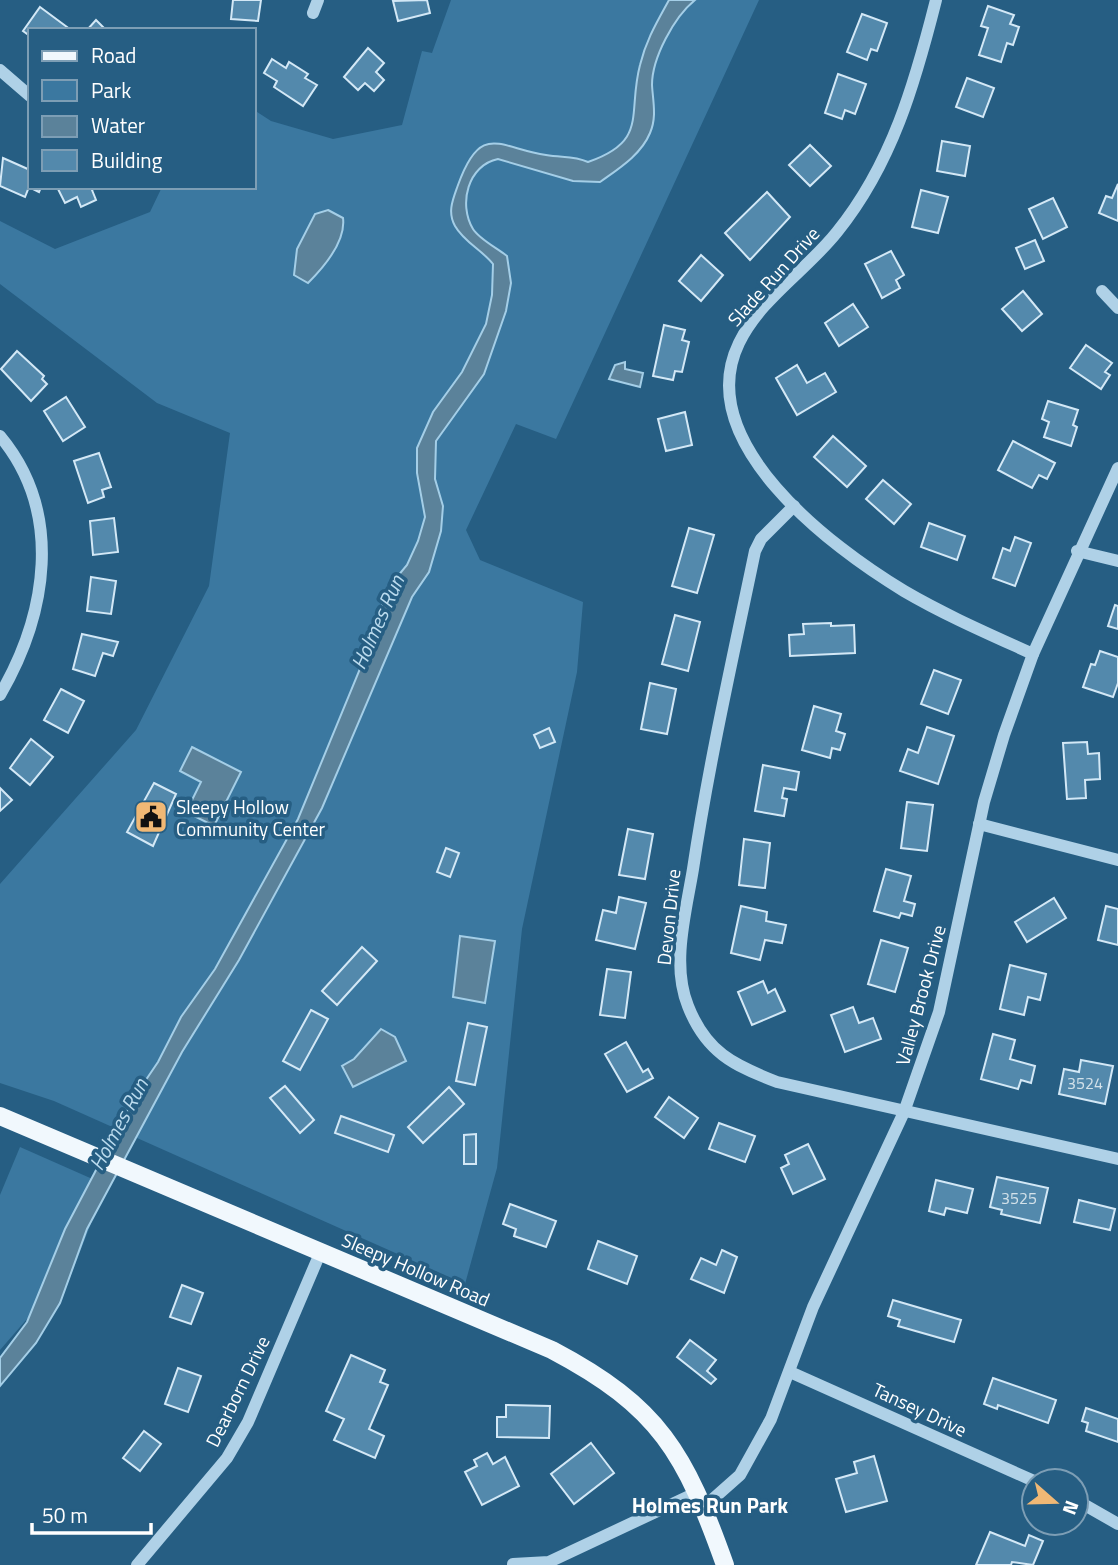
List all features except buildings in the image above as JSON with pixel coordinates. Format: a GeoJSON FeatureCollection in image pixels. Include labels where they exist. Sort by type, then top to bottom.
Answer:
{"type":"FeatureCollection","features":[{"type":"Feature","properties":{"kind":"main road","name":"Sleepy Hollow Road"},"geometry":{"type":"LineString","coordinates":[[0,1116],[552,1350],[593,1372],[620,1390],[657,1427],[677,1454],[701,1499],[725,1565]]}},
{"type":"Feature","properties":{"kind":"street"},"geometry":{"type":"LineString","coordinates":[[313,13],[318,0]]}},
{"type":"Feature","properties":{"kind":"street","name":"Slade Run Drive"},"geometry":{"type":"LineString","coordinates":[[936,0],[899,129],[881,164],[838,232],[751,323],[730,364],[728,398],[733,417],[758,463],[794,506],[845,551],[881,577],[956,619],[1032,654]]}},
{"type":"Feature","properties":{"kind":"street"},"geometry":{"type":"LineString","coordinates":[[0,70],[28,94]]}},
{"type":"Feature","properties":{"kind":"street"},"geometry":{"type":"LineString","coordinates":[[1102,291],[1118,308]]}},
{"type":"Feature","properties":{"kind":"street"},"geometry":{"type":"LineString","coordinates":[[0,436],[30,486],[41,524],[44,565],[33,623],[0,695]]}},
{"type":"Feature","properties":{"kind":"street","name":"Valley Brook Drive"},"geometry":{"type":"LineString","coordinates":[[513,1564],[550,1562],[701,1499],[740,1475],[752,1456],[790,1372],[813,1307],[904,1112],[939,1012],[979,824],[1004,734],[1032,654],[1077,551],[1118,468]]}},
{"type":"Feature","properties":{"kind":"street","name":"Devon Drive"},"geometry":{"type":"LineString","coordinates":[[794,506],[761,538],[755,551],[703,801],[681,954],[683,989],[688,1006],[709,1042],[736,1066],[777,1082],[1118,1159]]}},
{"type":"Feature","properties":{"kind":"street"},"geometry":{"type":"LineString","coordinates":[[1077,551],[1118,561]]}},
{"type":"Feature","properties":{"kind":"street"},"geometry":{"type":"LineString","coordinates":[[979,824],[1118,860]]}},
{"type":"Feature","properties":{"kind":"street","name":"Dearborn Drive"},"geometry":{"type":"LineString","coordinates":[[137,1565],[227,1458],[248,1422],[321,1251]]}},
{"type":"Feature","properties":{"kind":"street","name":"Tansey Drive"},"geometry":{"type":"LineString","coordinates":[[790,1372],[1020,1475]]}},
{"type":"Feature","properties":{"kind":"street"},"geometry":{"type":"LineString","coordinates":[[1090,1508],[1118,1524]]}},
{"type":"Feature","properties":{"kind":"green space"},"geometry":{"type":"Polygon","coordinates":[[[451,0],[759,0],[556,439],[516,424],[466,530],[480,560],[583,602],[577,672],[522,929],[497,1168],[465,1284],[54,1101],[0,1083],[0,884],[136,730],[209,586],[230,433],[157,403],[0,284],[0,221],[55,249],[150,212],[161,189],[256,189],[256,111],[271,121],[333,139],[402,125],[422,51],[432,53],[451,0]]]}},
{"type":"Feature","properties":{"kind":"green space"},"geometry":{"type":"Polygon","coordinates":[[[20,1147],[106,1185],[60,1303],[46,1297],[0,1350],[0,1195],[20,1147]]]}},
{"type":"Feature","properties":{"kind":"water","name":"Holmes Run"},"geometry":{"type":"Polygon","coordinates":[[[669,0],[695,0],[672,27],[660,51],[653,74],[652,127],[646,141],[628,161],[600,182],[573,181],[498,159],[479,169],[473,177],[466,197],[469,219],[479,236],[507,256],[511,283],[506,311],[484,374],[436,441],[435,479],[443,506],[441,531],[429,572],[412,597],[322,808],[239,960],[182,1052],[87,1229],[60,1303],[36,1343],[0,1386],[0,1358],[27,1322],[65,1229],[135,1096],[158,1062],[181,1017],[215,969],[298,819],[369,647],[387,589],[407,565],[418,541],[425,517],[417,473],[417,448],[433,412],[462,372],[486,324],[492,295],[493,264],[459,232],[451,216],[453,200],[466,165],[475,152],[493,143],[588,162],[620,145],[632,124],[642,56],[669,0]]]}},
{"type":"Feature","properties":{"kind":"water"},"geometry":{"type":"Polygon","coordinates":[[[328,210],[343,218],[341,236],[327,261],[308,283],[294,275],[297,249],[315,214],[328,210]]]}},
{"type":"Feature","properties":{"kind":"water"},"geometry":{"type":"Polygon","coordinates":[[[625,362],[625,369],[643,373],[640,387],[609,379],[615,365],[625,362]]]}},
{"type":"Feature","properties":{"kind":"water"},"geometry":{"type":"Polygon","coordinates":[[[192,747],[241,772],[214,826],[186,812],[201,782],[180,771],[192,747]]]}},
{"type":"Feature","properties":{"kind":"water"},"geometry":{"type":"Polygon","coordinates":[[[460,936],[495,941],[485,1003],[453,997],[460,936]]]}},
{"type":"Feature","properties":{"kind":"water"},"geometry":{"type":"Polygon","coordinates":[[[381,1029],[395,1037],[406,1061],[353,1087],[342,1066],[354,1059],[381,1029]]]}},
{"type":"Feature","properties":{"kind":"place","name":"Sleepy Hollow Community Center"},"geometry":{"type":"Point","coordinates":[151,817]}},
{"type":"Feature","properties":{"kind":"district","name":"Holmes Run Park"},"geometry":{"type":"Point","coordinates":[710,1505]}}]}
